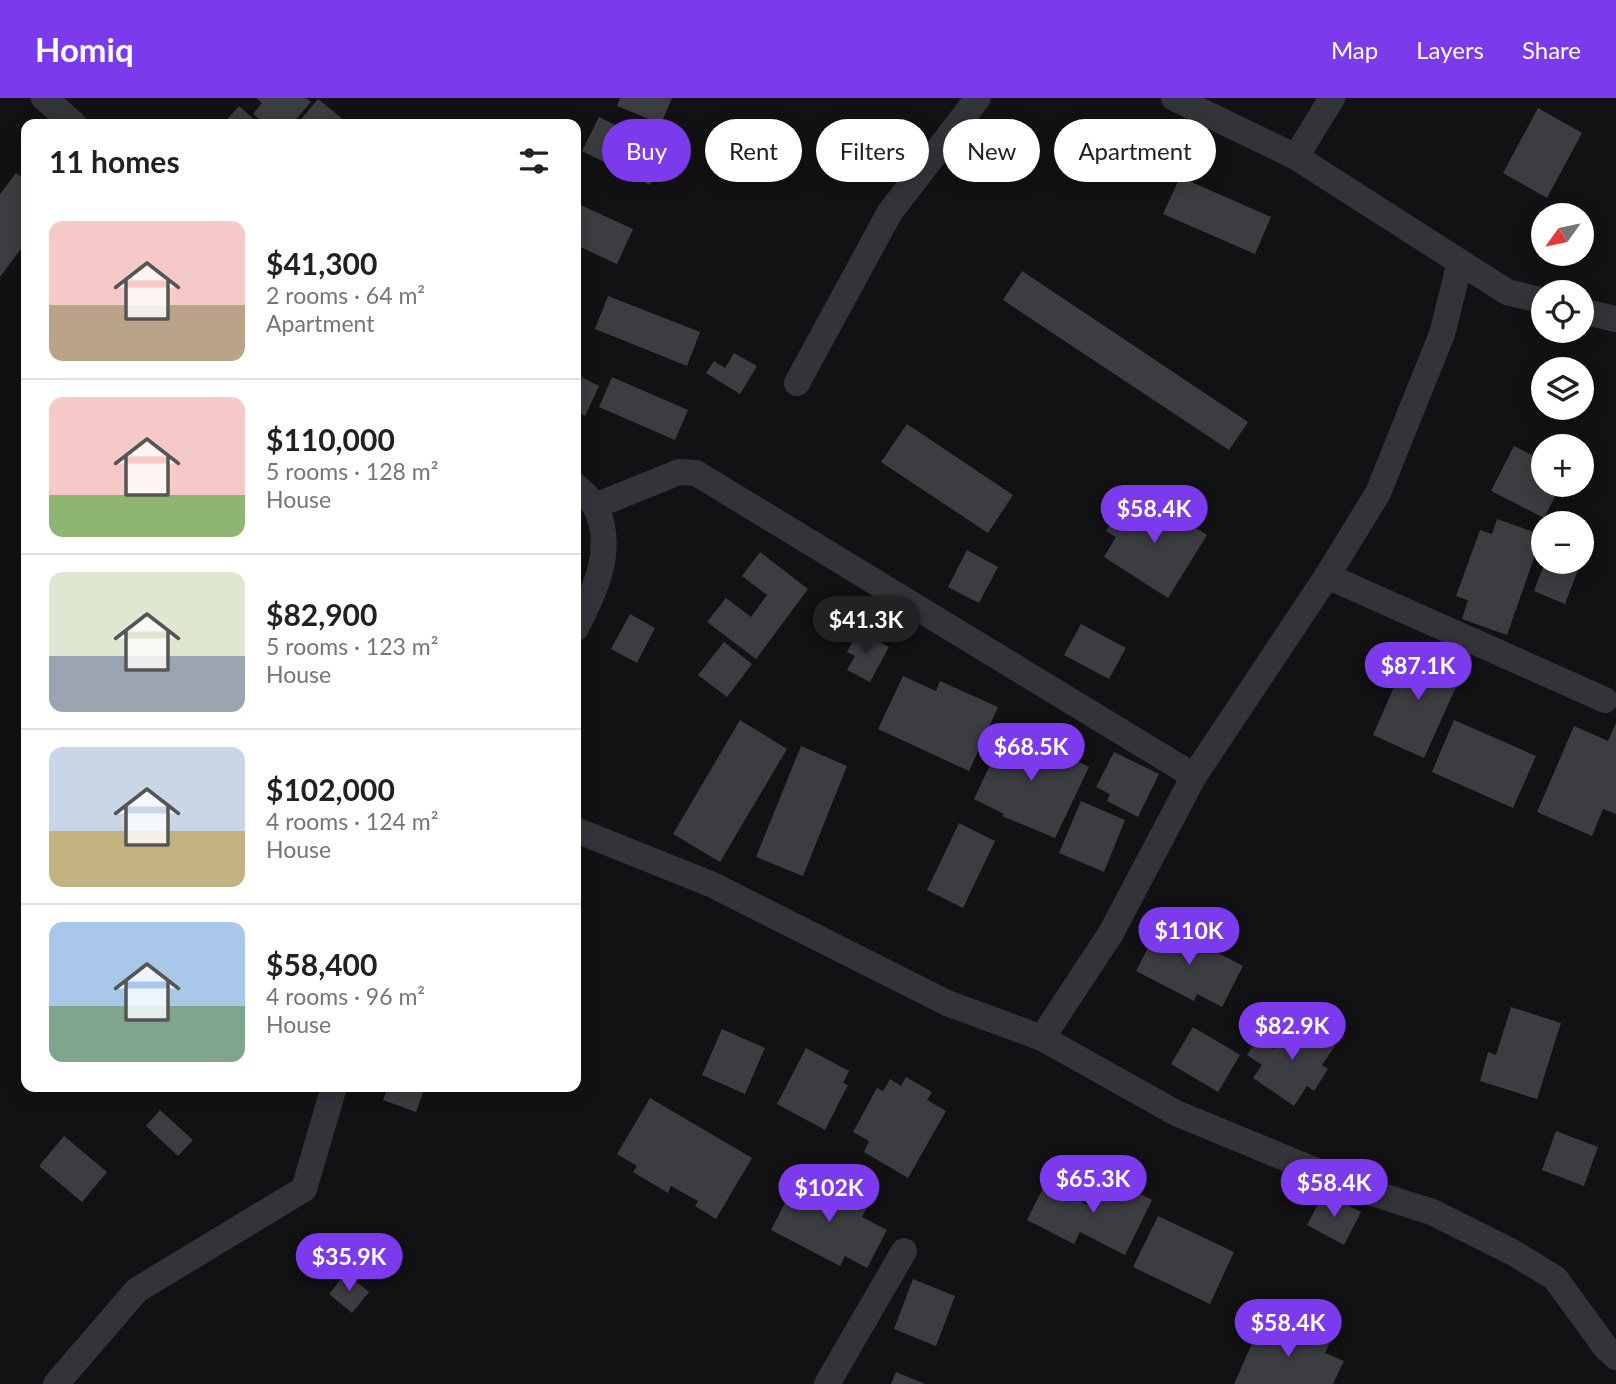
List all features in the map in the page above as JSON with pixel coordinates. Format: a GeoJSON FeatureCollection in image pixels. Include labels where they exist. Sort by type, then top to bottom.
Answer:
{"type":"FeatureCollection","features":[{"type":"Feature","properties":{"kind":"street"},"geometry":{"type":"LineString","coordinates":[[44,98],[68,119]]}},
{"type":"Feature","properties":{"kind":"street"},"geometry":{"type":"LineString","coordinates":[[797,383],[890,212],[978,98]]}},
{"type":"Feature","properties":{"kind":"street"},"geometry":{"type":"LineString","coordinates":[[1174,98],[1296,157],[1507,292],[1531,298]]}},
{"type":"Feature","properties":{"kind":"street"},"geometry":{"type":"LineString","coordinates":[[1296,157],[1332,98]]}},
{"type":"Feature","properties":{"kind":"street"},"geometry":{"type":"LineString","coordinates":[[1042,1038],[1111,933],[1194,776],[1327,576],[1378,492],[1442,334],[1460,262]]}},
{"type":"Feature","properties":{"kind":"street"},"geometry":{"type":"LineString","coordinates":[[1594,314],[1616,319]]}},
{"type":"Feature","properties":{"kind":"street"},"geometry":{"type":"LineString","coordinates":[[595,506],[680,471],[696,473],[1194,776]]}},
{"type":"Feature","properties":{"kind":"street"},"geometry":{"type":"LineString","coordinates":[[581,491],[595,506],[604,545],[598,583],[581,618]]}},
{"type":"Feature","properties":{"kind":"street"},"geometry":{"type":"LineString","coordinates":[[1327,576],[1605,700]]}},
{"type":"Feature","properties":{"kind":"street"},"geometry":{"type":"LineString","coordinates":[[581,832],[713,885],[947,1003],[1042,1038],[1176,1113],[1360,1189],[1432,1213],[1511,1252],[1555,1278],[1606,1348],[1616,1357]]}},
{"type":"Feature","properties":{"kind":"street"},"geometry":{"type":"LineString","coordinates":[[56,1384],[137,1290],[304,1189],[333,1092]]}},
{"type":"Feature","properties":{"kind":"street"},"geometry":{"type":"LineString","coordinates":[[827,1384],[904,1251]]}},
{"type":"Feature","properties":{"kind":"building"},"geometry":{"type":"Polygon","coordinates":[[[256,98],[306,98],[311,102],[296,119],[259,119],[253,114],[262,103],[256,98]]]}},
{"type":"Feature","properties":{"kind":"building"},"geometry":{"type":"Polygon","coordinates":[[[620,98],[672,98],[663,119],[649,119],[617,106],[620,98]]]}},
{"type":"Feature","properties":{"kind":"building"},"geometry":{"type":"Polygon","coordinates":[[[318,99],[343,119],[301,119],[318,99]]]}},
{"type":"Feature","properties":{"kind":"building"},"geometry":{"type":"Polygon","coordinates":[[[239,106],[253,119],[227,119],[239,106]]]}},
{"type":"Feature","properties":{"kind":"building"},"geometry":{"type":"Polygon","coordinates":[[[1538,108],[1582,133],[1547,198],[1503,173],[1538,108]]]}},
{"type":"Feature","properties":{"kind":"building"},"geometry":{"type":"Polygon","coordinates":[[[599,117],[603,119],[602,161],[582,151],[599,117]]]}},
{"type":"Feature","properties":{"kind":"building"},"geometry":{"type":"Polygon","coordinates":[[[16,173],[21,177],[21,249],[0,277],[0,194],[16,173]]]}},
{"type":"Feature","properties":{"kind":"building"},"geometry":{"type":"Polygon","coordinates":[[[1178,182],[1191,182],[1271,217],[1255,254],[1163,214],[1178,182]]]}},
{"type":"Feature","properties":{"kind":"building"},"geometry":{"type":"Polygon","coordinates":[[[581,205],[633,229],[617,264],[581,247],[581,205]]]}},
{"type":"Feature","properties":{"kind":"building"},"geometry":{"type":"Polygon","coordinates":[[[1022,271],[1248,422],[1229,450],[1003,300],[1022,271]]]}},
{"type":"Feature","properties":{"kind":"building"},"geometry":{"type":"Polygon","coordinates":[[[608,296],[700,332],[687,366],[595,329],[608,296]]]}},
{"type":"Feature","properties":{"kind":"building"},"geometry":{"type":"Polygon","coordinates":[[[734,353],[757,366],[740,394],[706,373],[714,361],[725,368],[734,353]]]}},
{"type":"Feature","properties":{"kind":"building"},"geometry":{"type":"Polygon","coordinates":[[[581,377],[599,386],[585,416],[581,414],[581,377]]]}},
{"type":"Feature","properties":{"kind":"building"},"geometry":{"type":"Polygon","coordinates":[[[612,377],[688,410],[675,440],[599,407],[612,377]]]}},
{"type":"Feature","properties":{"kind":"building"},"geometry":{"type":"Polygon","coordinates":[[[907,424],[1013,495],[988,533],[881,462],[907,424]]]}},
{"type":"Feature","properties":{"kind":"building"},"geometry":{"type":"Polygon","coordinates":[[[1514,446],[1531,454],[1531,497],[1555,497],[1548,511],[1531,511],[1491,491],[1514,446]]]}},
{"type":"Feature","properties":{"kind":"building"},"geometry":{"type":"Polygon","coordinates":[[[1143,495],[1207,535],[1168,598],[1104,557],[1116,537],[1106,531],[1120,510],[1129,516],[1143,495]]]}},
{"type":"Feature","properties":{"kind":"building"},"geometry":{"type":"Polygon","coordinates":[[[1497,519],[1531,531],[1531,566],[1507,635],[1462,619],[1468,600],[1456,596],[1480,530],[1492,534],[1497,519]]]}},
{"type":"Feature","properties":{"kind":"building"},"geometry":{"type":"Polygon","coordinates":[[[967,550],[998,567],[979,603],[948,587],[967,550]]]}},
{"type":"Feature","properties":{"kind":"building"},"geometry":{"type":"Polygon","coordinates":[[[760,552],[808,589],[756,659],[707,622],[726,598],[751,617],[767,595],[742,576],[760,552]]]}},
{"type":"Feature","properties":{"kind":"building"},"geometry":{"type":"Polygon","coordinates":[[[1540,574],[1576,574],[1565,604],[1534,591],[1540,574]]]}},
{"type":"Feature","properties":{"kind":"building"},"geometry":{"type":"Polygon","coordinates":[[[630,614],[655,628],[637,663],[611,649],[630,614]]]}},
{"type":"Feature","properties":{"kind":"building"},"geometry":{"type":"Polygon","coordinates":[[[1081,624],[1126,648],[1109,679],[1064,655],[1081,624]]]}},
{"type":"Feature","properties":{"kind":"building"},"geometry":{"type":"Polygon","coordinates":[[[859,630],[889,647],[870,682],[847,670],[855,656],[847,652],[859,630]]]}},
{"type":"Feature","properties":{"kind":"building"},"geometry":{"type":"Polygon","coordinates":[[[724,642],[752,664],[727,697],[698,675],[724,642]]]}},
{"type":"Feature","properties":{"kind":"building"},"geometry":{"type":"Polygon","coordinates":[[[1412,646],[1464,669],[1424,758],[1373,735],[1412,646]]]}},
{"type":"Feature","properties":{"kind":"building"},"geometry":{"type":"Polygon","coordinates":[[[903,676],[936,691],[940,681],[998,707],[969,771],[878,729],[903,676]]]}},
{"type":"Feature","properties":{"kind":"building"},"geometry":{"type":"Polygon","coordinates":[[[740,720],[787,749],[720,862],[673,834],[740,720]]]}},
{"type":"Feature","properties":{"kind":"building"},"geometry":{"type":"Polygon","coordinates":[[[1454,720],[1536,756],[1513,808],[1432,772],[1454,720]]]}},
{"type":"Feature","properties":{"kind":"building"},"geometry":{"type":"Polygon","coordinates":[[[1616,723],[1616,814],[1603,809],[1592,836],[1537,812],[1574,726],[1608,741],[1616,723]]]}},
{"type":"Feature","properties":{"kind":"building"},"geometry":{"type":"Polygon","coordinates":[[[1008,727],[1089,767],[1055,838],[1002,816],[1004,814],[974,799],[1008,727]]]}},
{"type":"Feature","properties":{"kind":"building"},"geometry":{"type":"Polygon","coordinates":[[[801,746],[847,766],[803,876],[756,857],[801,746]]]}},
{"type":"Feature","properties":{"kind":"building"},"geometry":{"type":"Polygon","coordinates":[[[1114,752],[1159,774],[1138,817],[1107,801],[1110,794],[1096,787],[1114,752]]]}},
{"type":"Feature","properties":{"kind":"building"},"geometry":{"type":"Polygon","coordinates":[[[1081,801],[1125,820],[1104,872],[1059,853],[1081,801]]]}},
{"type":"Feature","properties":{"kind":"building"},"geometry":{"type":"Polygon","coordinates":[[[959,823],[995,841],[963,908],[927,890],[959,823]]]}},
{"type":"Feature","properties":{"kind":"building"},"geometry":{"type":"Polygon","coordinates":[[[1161,923],[1243,966],[1222,1007],[1197,994],[1194,1001],[1136,971],[1161,923]]]}},
{"type":"Feature","properties":{"kind":"building"},"geometry":{"type":"Polygon","coordinates":[[[1511,1007],[1561,1023],[1537,1099],[1480,1081],[1488,1052],[1496,1055],[1511,1007]]]}},
{"type":"Feature","properties":{"kind":"building"},"geometry":{"type":"Polygon","coordinates":[[[1295,1018],[1335,1046],[1322,1065],[1328,1069],[1314,1091],[1307,1086],[1294,1106],[1253,1078],[1262,1065],[1247,1055],[1258,1038],[1273,1049],[1295,1018]]]}},
{"type":"Feature","properties":{"kind":"building"},"geometry":{"type":"Polygon","coordinates":[[[1193,1027],[1240,1055],[1218,1092],[1171,1064],[1193,1027]]]}},
{"type":"Feature","properties":{"kind":"building"},"geometry":{"type":"Polygon","coordinates":[[[722,1029],[765,1048],[745,1094],[702,1075],[722,1029]]]}},
{"type":"Feature","properties":{"kind":"building"},"geometry":{"type":"Polygon","coordinates":[[[806,1048],[849,1071],[843,1083],[848,1085],[825,1130],[777,1104],[806,1048]]]}},
{"type":"Feature","properties":{"kind":"building"},"geometry":{"type":"Polygon","coordinates":[[[906,1077],[932,1092],[927,1100],[946,1111],[908,1178],[864,1152],[869,1141],[853,1132],[877,1088],[883,1091],[890,1079],[901,1086],[906,1077]]]}},
{"type":"Feature","properties":{"kind":"building"},"geometry":{"type":"Polygon","coordinates":[[[386,1092],[423,1092],[416,1112],[383,1100],[386,1092]]]}},
{"type":"Feature","properties":{"kind":"building"},"geometry":{"type":"Polygon","coordinates":[[[650,1098],[752,1158],[716,1219],[695,1206],[698,1201],[671,1186],[668,1193],[633,1172],[637,1166],[617,1154],[650,1098]]]}},
{"type":"Feature","properties":{"kind":"building"},"geometry":{"type":"Polygon","coordinates":[[[160,1110],[193,1140],[178,1156],[146,1126],[160,1110]]]}},
{"type":"Feature","properties":{"kind":"building"},"geometry":{"type":"Polygon","coordinates":[[[1556,1131],[1598,1147],[1584,1186],[1542,1170],[1556,1131]]]}},
{"type":"Feature","properties":{"kind":"building"},"geometry":{"type":"Polygon","coordinates":[[[64,1136],[107,1172],[82,1202],[39,1166],[64,1136]]]}},
{"type":"Feature","properties":{"kind":"building"},"geometry":{"type":"Polygon","coordinates":[[[1106,1176],[1152,1200],[1125,1255],[1080,1232],[1074,1244],[1027,1220],[1045,1184],[1091,1207],[1106,1176]]]}},
{"type":"Feature","properties":{"kind":"building"},"geometry":{"type":"Polygon","coordinates":[[[798,1177],[832,1194],[835,1189],[868,1205],[862,1217],[887,1230],[867,1268],[845,1256],[840,1266],[771,1230],[798,1177]]]}},
{"type":"Feature","properties":{"kind":"building"},"geometry":{"type":"Polygon","coordinates":[[[1324,1193],[1361,1212],[1344,1245],[1307,1225],[1324,1193]]]}},
{"type":"Feature","properties":{"kind":"building"},"geometry":{"type":"Polygon","coordinates":[[[1158,1216],[1234,1252],[1210,1304],[1133,1267],[1158,1216]]]}},
{"type":"Feature","properties":{"kind":"building"},"geometry":{"type":"Polygon","coordinates":[[[346,1273],[369,1292],[352,1313],[329,1294],[346,1273]]]}},
{"type":"Feature","properties":{"kind":"building"},"geometry":{"type":"Polygon","coordinates":[[[913,1279],[955,1296],[936,1346],[894,1329],[913,1279]]]}},
{"type":"Feature","properties":{"kind":"building"},"geometry":{"type":"Polygon","coordinates":[[[1261,1323],[1284,1334],[1288,1324],[1330,1342],[1325,1353],[1344,1361],[1333,1384],[1234,1384],[1261,1323]]]}},
{"type":"Feature","properties":{"kind":"building"},"geometry":{"type":"Polygon","coordinates":[[[896,1372],[925,1384],[891,1384],[896,1372]]]}}]}
